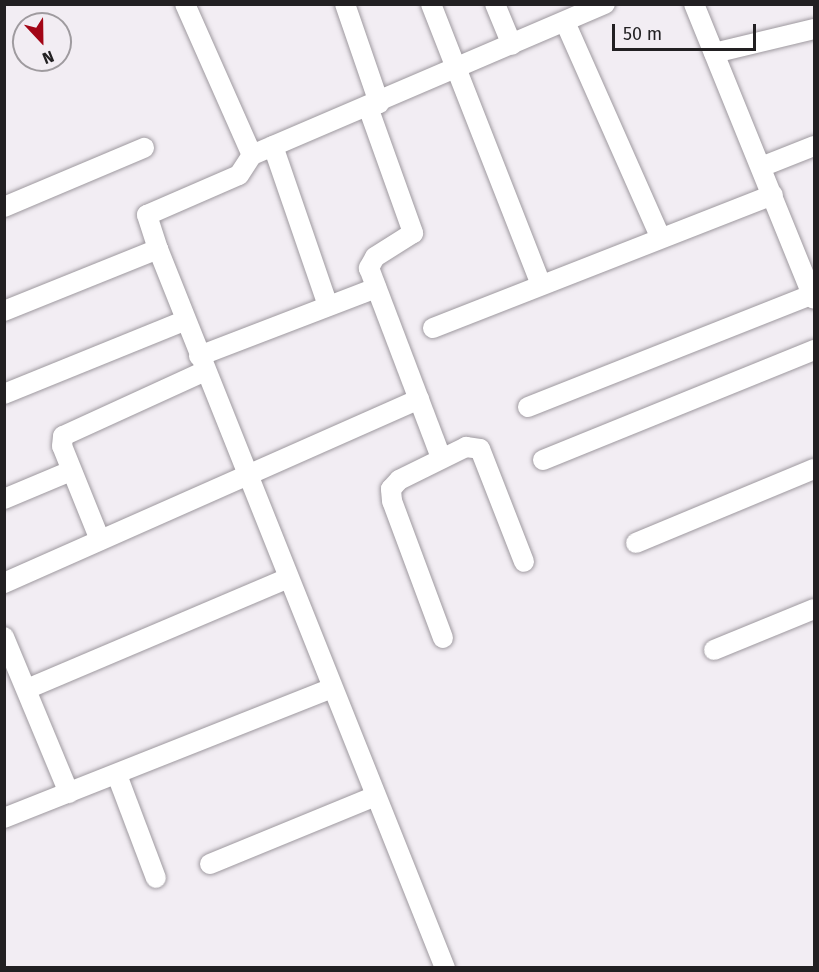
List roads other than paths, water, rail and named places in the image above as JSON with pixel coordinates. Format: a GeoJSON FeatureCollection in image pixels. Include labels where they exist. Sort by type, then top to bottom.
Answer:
{"type":"FeatureCollection","features":[{"type":"Feature","properties":{"kind":"street"},"geometry":{"type":"LineString","coordinates":[[185,4],[252,155]]}},
{"type":"Feature","properties":{"kind":"street"},"geometry":{"type":"LineString","coordinates":[[345,4],[374,105],[413,226],[407,241],[370,261],[376,288],[441,458]]}},
{"type":"Feature","properties":{"kind":"street"},"geometry":{"type":"LineString","coordinates":[[431,4],[542,284]]}},
{"type":"Feature","properties":{"kind":"street"},"geometry":{"type":"LineString","coordinates":[[495,4],[512,45]]}},
{"type":"Feature","properties":{"kind":"street"},"geometry":{"type":"LineString","coordinates":[[445,968],[286,579],[158,249],[147,215],[239,175],[252,155],[374,105],[605,4]]}},
{"type":"Feature","properties":{"kind":"street"},"geometry":{"type":"LineString","coordinates":[[528,407],[813,288],[694,4]]}},
{"type":"Feature","properties":{"kind":"street"},"geometry":{"type":"LineString","coordinates":[[565,22],[660,236]]}},
{"type":"Feature","properties":{"kind":"street"},"geometry":{"type":"LineString","coordinates":[[714,53],[814,29]]}},
{"type":"Feature","properties":{"kind":"street"},"geometry":{"type":"LineString","coordinates":[[273,146],[328,306]]}},
{"type":"Feature","properties":{"kind":"street"},"geometry":{"type":"LineString","coordinates":[[761,167],[814,146]]}},
{"type":"Feature","properties":{"kind":"street"},"geometry":{"type":"LineString","coordinates":[[4,207],[144,148]]}},
{"type":"Feature","properties":{"kind":"street"},"geometry":{"type":"LineString","coordinates":[[433,328],[660,236],[773,195]]}},
{"type":"Feature","properties":{"kind":"street"},"geometry":{"type":"LineString","coordinates":[[4,312],[158,249]]}},
{"type":"Feature","properties":{"kind":"street"},"geometry":{"type":"LineString","coordinates":[[100,540],[62,447],[71,429],[202,364],[328,306],[376,288]]}},
{"type":"Feature","properties":{"kind":"street"},"geometry":{"type":"LineString","coordinates":[[4,394],[186,320]]}},
{"type":"Feature","properties":{"kind":"street"},"geometry":{"type":"LineString","coordinates":[[543,460],[814,350]]}},
{"type":"Feature","properties":{"kind":"street"},"geometry":{"type":"LineString","coordinates":[[7,576],[100,540],[244,472],[419,399]]}},
{"type":"Feature","properties":{"kind":"street"},"geometry":{"type":"LineString","coordinates":[[443,638],[391,489],[441,458],[466,447],[480,449],[524,562]]}},
{"type":"Feature","properties":{"kind":"street"},"geometry":{"type":"LineString","coordinates":[[636,543],[814,470]]}},
{"type":"Feature","properties":{"kind":"street"},"geometry":{"type":"LineString","coordinates":[[4,499],[71,471]]}},
{"type":"Feature","properties":{"kind":"street"},"geometry":{"type":"LineString","coordinates":[[27,689],[286,579]]}},
{"type":"Feature","properties":{"kind":"street"},"geometry":{"type":"LineString","coordinates":[[714,650],[814,609]]}},
{"type":"Feature","properties":{"kind":"street"},"geometry":{"type":"LineString","coordinates":[[4,637],[69,793]]}},
{"type":"Feature","properties":{"kind":"street"},"geometry":{"type":"LineString","coordinates":[[4,818],[332,688]]}},
{"type":"Feature","properties":{"kind":"street"},"geometry":{"type":"LineString","coordinates":[[117,775],[156,878]]}},
{"type":"Feature","properties":{"kind":"street"},"geometry":{"type":"LineString","coordinates":[[210,864],[376,796]]}}]}
